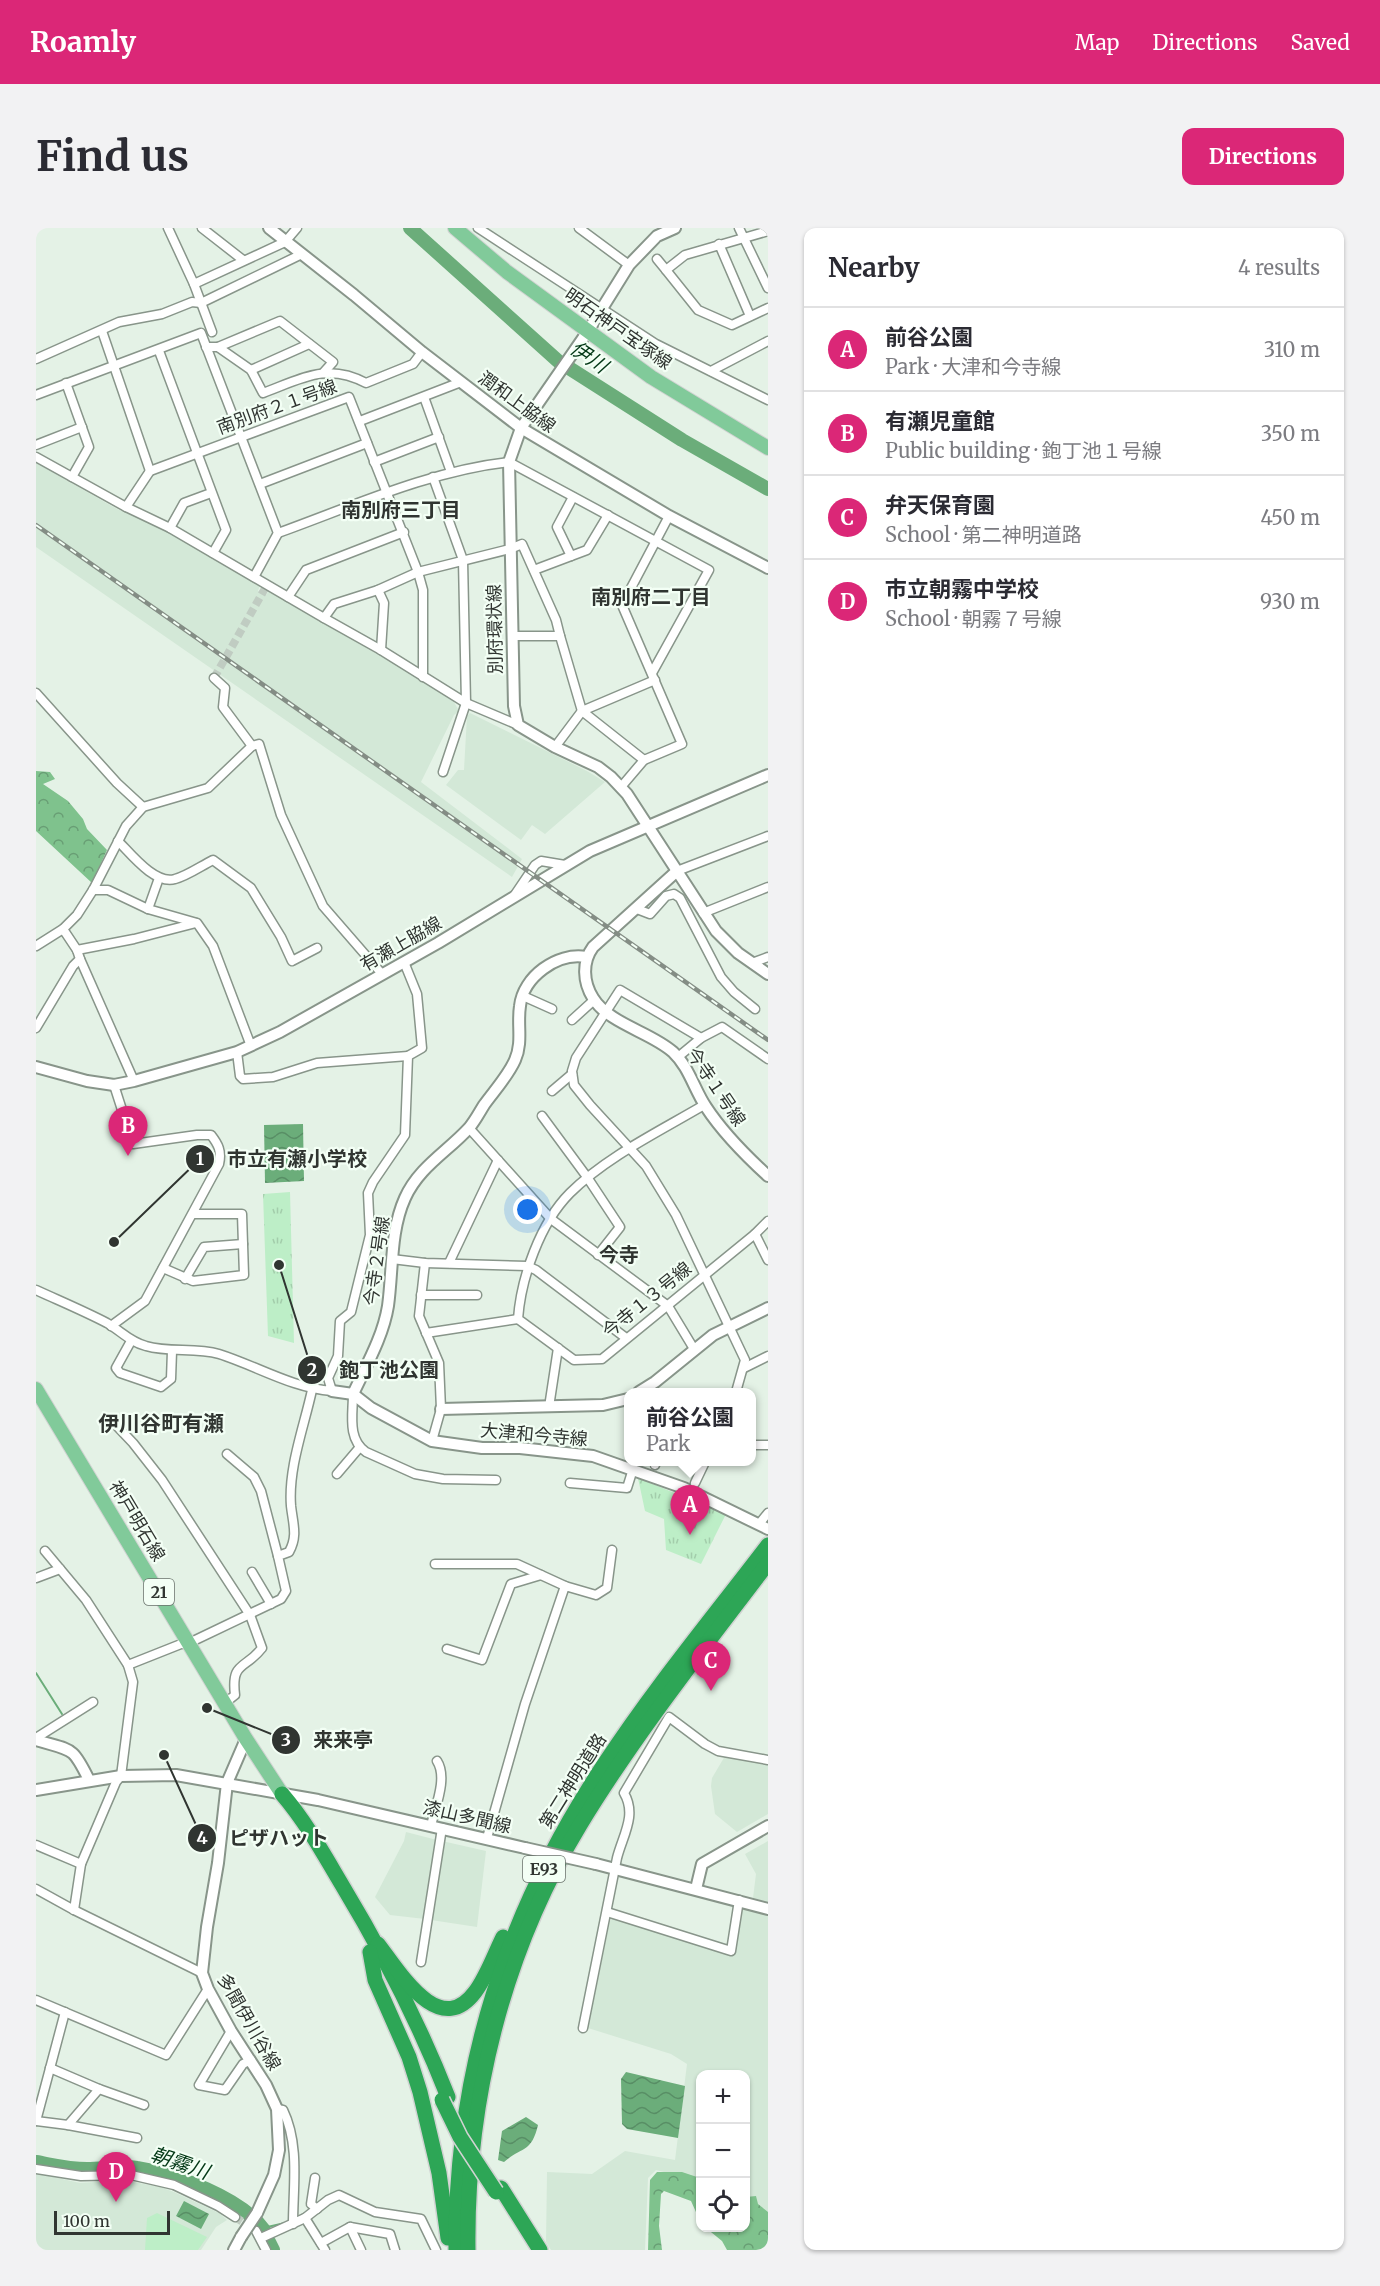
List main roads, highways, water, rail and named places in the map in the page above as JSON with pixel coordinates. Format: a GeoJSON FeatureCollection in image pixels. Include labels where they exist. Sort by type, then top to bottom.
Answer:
{"type":"FeatureCollection","features":[{"type":"Feature","properties":{"kind":"highway","name":"第二神明道路"},"geometry":{"type":"LineString","coordinates":[[456,2250],[464,2121],[475,2060],[493,1990],[518,1924],[568,1824],[605,1762],[768,1545]]}},
{"type":"Feature","properties":{"kind":"highway","name":"第二神明道路"},"geometry":{"type":"LineString","coordinates":[[468,2250],[471,2169],[480,2097],[495,2028],[516,1960],[544,1895],[579,1826],[615,1771],[679,1679],[768,1563]]}},
{"type":"Feature","properties":{"kind":"highway"},"geometry":{"type":"LineString","coordinates":[[374,1948],[426,2001],[445,2008],[465,2002],[481,1984],[520,1901],[566,1820],[605,1762]]}},
{"type":"Feature","properties":{"kind":"highway"},"geometry":{"type":"LineString","coordinates":[[282,1794],[304,1821],[418,2025],[445,2098],[532,2250]]}},
{"type":"Feature","properties":{"kind":"highway"},"geometry":{"type":"LineString","coordinates":[[374,1948],[375,1980],[409,2057],[420,2092],[439,2173],[449,2250]]}},
{"type":"Feature","properties":{"kind":"highway"},"geometry":{"type":"LineString","coordinates":[[471,2169],[474,2250]]}},
{"type":"Feature","properties":{"kind":"highway"},"geometry":{"type":"LineString","coordinates":[[498,2190],[540,2250]]}},
{"type":"Feature","properties":{"kind":"main road","name":"明石神戸宝塚線"},"geometry":{"type":"LineString","coordinates":[[459,229],[507,272],[585,334],[768,448]]}},
{"type":"Feature","properties":{"kind":"main road","name":"神戸明石線"},"geometry":{"type":"LineString","coordinates":[[36,1389],[246,1739],[282,1794]]}},
{"type":"Feature","properties":{"kind":"water"},"geometry":{"type":"Polygon","coordinates":[[[303,1124],[304,1181],[265,1183],[264,1125],[303,1124]]]}},
{"type":"Feature","properties":{"kind":"water"},"geometry":{"type":"Polygon","coordinates":[[[626,2072],[685,2086],[678,2138],[627,2129],[622,2124],[621,2079],[626,2072]]]}},
{"type":"Feature","properties":{"kind":"water"},"geometry":{"type":"Polygon","coordinates":[[[526,2117],[538,2125],[532,2141],[504,2162],[498,2160],[502,2131],[526,2117]]]}},
{"type":"Feature","properties":{"kind":"water"},"geometry":{"type":"Polygon","coordinates":[[[184,2201],[209,2214],[201,2229],[176,2216],[184,2201]]]}},
{"type":"Feature","properties":{"kind":"waterway","name":"伊川"},"geometry":{"type":"LineString","coordinates":[[410,228],[558,361],[682,440],[768,489]]}},
{"type":"Feature","properties":{"kind":"waterway"},"geometry":{"type":"LineString","coordinates":[[36,1673],[62,1714]]}},
{"type":"Feature","properties":{"kind":"waterway","name":"朝霧川"},"geometry":{"type":"LineString","coordinates":[[36,2162],[80,2169],[131,2167],[170,2176],[224,2198],[254,2218],[264,2230]]}},
{"type":"Feature","properties":{"kind":"waterway"},"geometry":{"type":"LineString","coordinates":[[263,2228],[285,2223]]}},
{"type":"Feature","properties":{"kind":"waterway","name":"朝霧川"},"geometry":{"type":"LineString","coordinates":[[269,2242],[273,2250]]}},
{"type":"Feature","properties":{"kind":"tunnel"},"geometry":{"type":"LineString","coordinates":[[214,678],[267,585]]}},
{"type":"Feature","properties":{"kind":"tunnel"},"geometry":{"type":"LineString","coordinates":[[235,2217],[254,2229]]}},
{"type":"Feature","properties":{"kind":"railway"},"geometry":{"type":"LineString","coordinates":[[36,525],[768,1040]]}},
{"type":"Feature","properties":{"kind":"place","name":"有瀬児童館"},"geometry":{"type":"Point","coordinates":[128,1156]}},
{"type":"Feature","properties":{"kind":"place","name":"市立有瀬小学校"},"geometry":{"type":"Point","coordinates":[114,1242]}},
{"type":"Feature","properties":{"kind":"place","name":"鉋丁池公園"},"geometry":{"type":"Point","coordinates":[279,1265]}},
{"type":"Feature","properties":{"kind":"place","name":"前谷公園"},"geometry":{"type":"Point","coordinates":[690,1535]}},
{"type":"Feature","properties":{"kind":"place","name":"弁天保育園"},"geometry":{"type":"Point","coordinates":[711,1691]}},
{"type":"Feature","properties":{"kind":"place","name":"来来亭"},"geometry":{"type":"Point","coordinates":[207,1708]}},
{"type":"Feature","properties":{"kind":"place","name":"ピザハット"},"geometry":{"type":"Point","coordinates":[164,1755]}},
{"type":"Feature","properties":{"kind":"place","name":"市立朝霧中学校"},"geometry":{"type":"Point","coordinates":[116,2202]}},
{"type":"Feature","properties":{"kind":"district","name":"南別府三丁目"},"geometry":{"type":"Point","coordinates":[401,510]}},
{"type":"Feature","properties":{"kind":"district","name":"南別府二丁目"},"geometry":{"type":"Point","coordinates":[651,597]}},
{"type":"Feature","properties":{"kind":"district","name":"今寺"},"geometry":{"type":"Point","coordinates":[619,1255]}},
{"type":"Feature","properties":{"kind":"district","name":"伊川谷町有瀬"},"geometry":{"type":"Point","coordinates":[161,1424]}}]}
